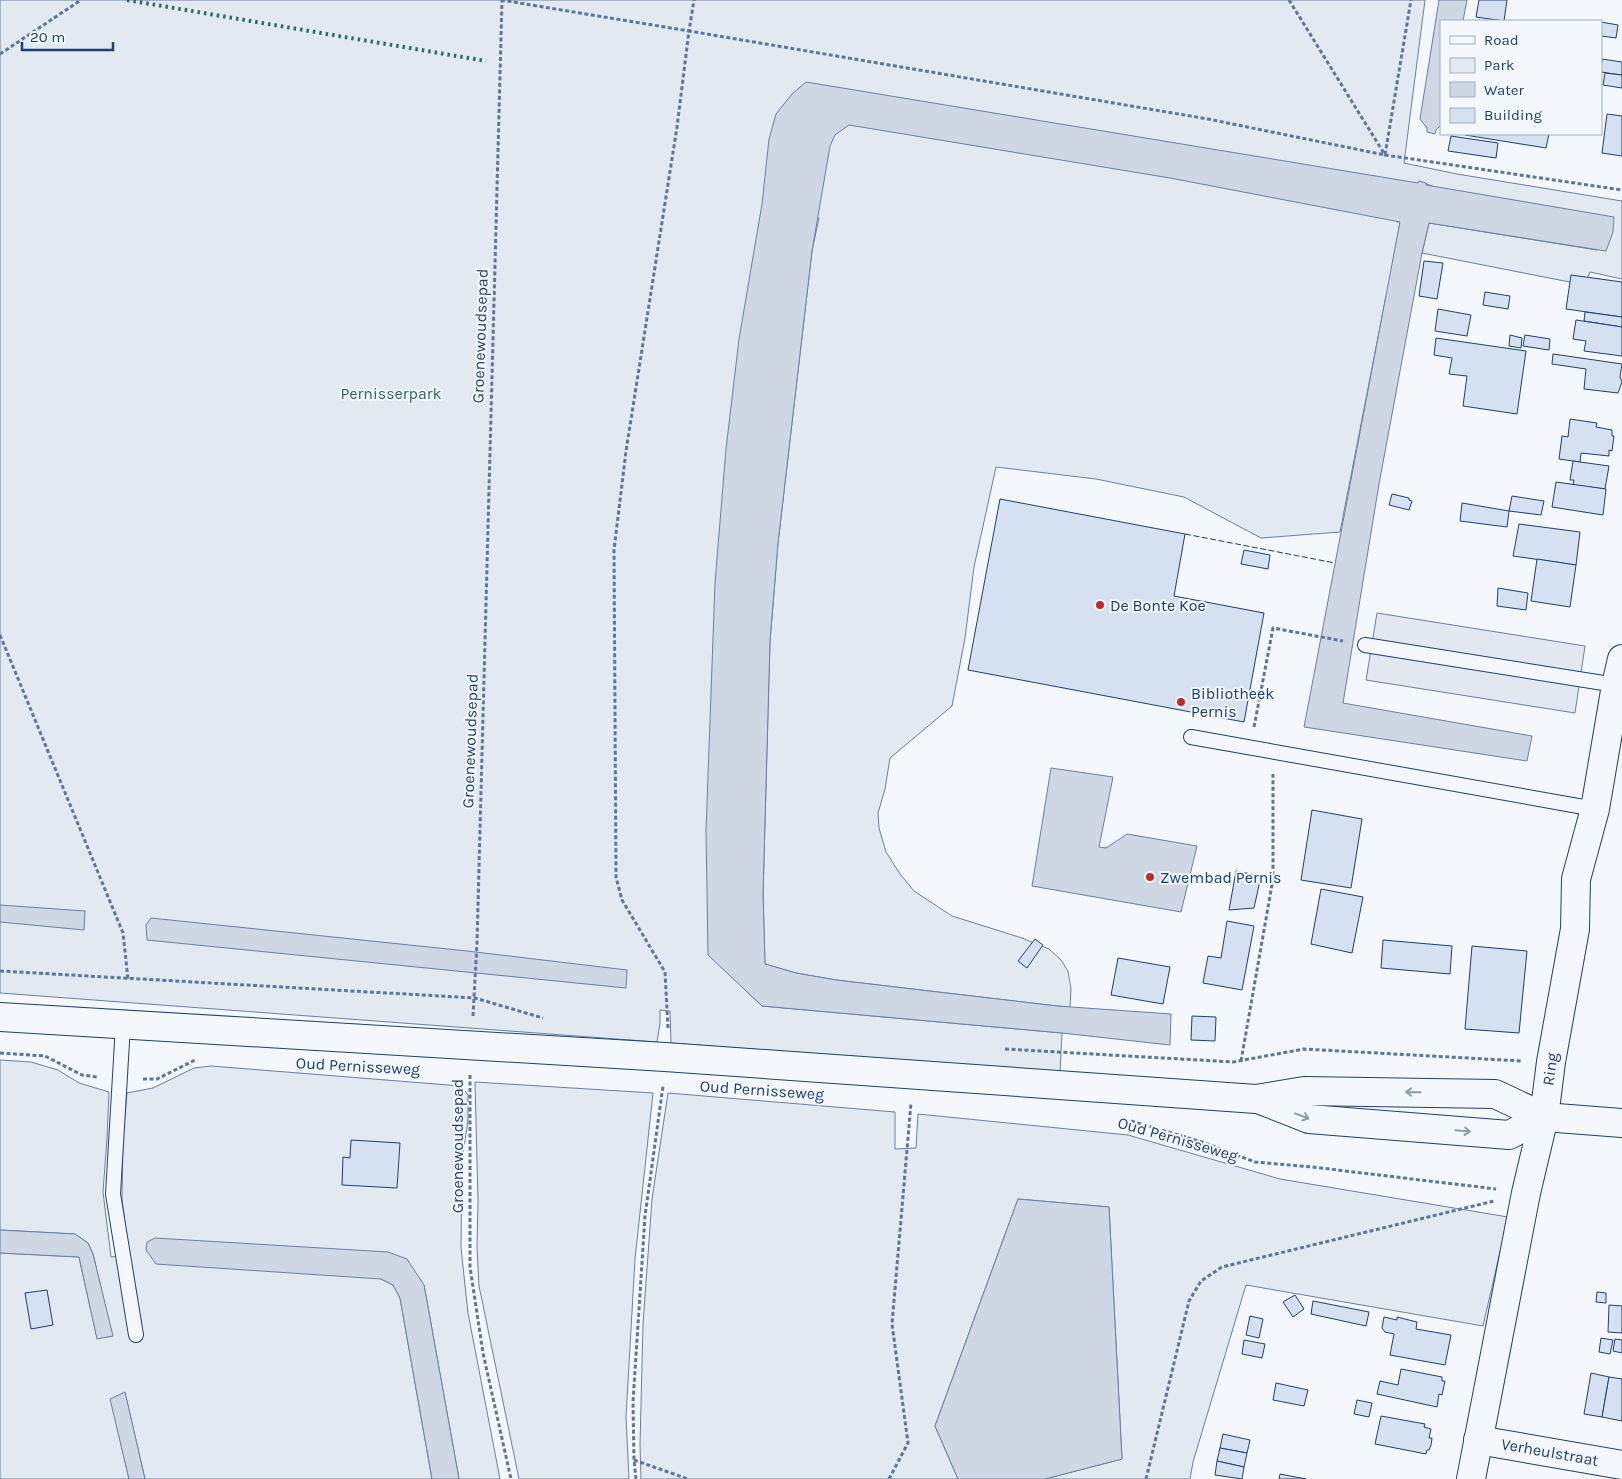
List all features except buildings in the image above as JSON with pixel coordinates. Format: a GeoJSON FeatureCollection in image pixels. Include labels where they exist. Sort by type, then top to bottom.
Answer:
{"type":"FeatureCollection","features":[{"type":"Feature","properties":{"kind":"street","name":"Ring"},"geometry":{"type":"LineString","coordinates":[[1471,1479],[1526,1193],[1544,1117],[1551,1062],[1575,929],[1576,879],[1595,809],[1620,666]]}},
{"type":"Feature","properties":{"kind":"street","name":"Oud Pernisseweg"},"geometry":{"type":"LineString","coordinates":[[0,1017],[665,1057],[1256,1098],[1304,1091],[1496,1094],[1544,1117]]}},
{"type":"Feature","properties":{"kind":"street","name":"Oud Pernisseweg"},"geometry":{"type":"LineString","coordinates":[[1256,1098],[1309,1119],[1509,1135],[1544,1117]]}},
{"type":"Feature","properties":{"kind":"street"},"geometry":{"type":"LineString","coordinates":[[1544,1117],[1622,1123]]}},
{"type":"Feature","properties":{"kind":"street","name":"Verheulstraat"},"geometry":{"type":"LineString","coordinates":[[1478,1440],[1622,1465]]}},
{"type":"Feature","properties":{"kind":"lane"},"geometry":{"type":"LineString","coordinates":[[1365,645],[1620,666]]}},
{"type":"Feature","properties":{"kind":"lane"},"geometry":{"type":"LineString","coordinates":[[1191,737],[1595,809]]}},
{"type":"Feature","properties":{"kind":"lane"},"geometry":{"type":"LineString","coordinates":[[123,1025],[113,1194],[136,1335]]}},
{"type":"Feature","properties":{"kind":"path"},"geometry":{"type":"LineString","coordinates":[[0,54],[81,0]]}},
{"type":"Feature","properties":{"kind":"path"},"geometry":{"type":"LineString","coordinates":[[501,0],[1208,119],[1386,156],[1622,190]]}},
{"type":"Feature","properties":{"kind":"path","name":"Groenewoudsepad"},"geometry":{"type":"LineString","coordinates":[[501,0],[476,984],[471,1045],[470,1267],[483,1353],[511,1479]]}},
{"type":"Feature","properties":{"kind":"path"},"geometry":{"type":"LineString","coordinates":[[636,1479],[633,1402],[645,1216],[663,1083],[668,1030],[665,972],[622,900],[616,877],[614,550],[626,451],[677,127],[694,0]]}},
{"type":"Feature","properties":{"kind":"path"},"geometry":{"type":"LineString","coordinates":[[1289,0],[1386,156]]}},
{"type":"Feature","properties":{"kind":"path"},"geometry":{"type":"LineString","coordinates":[[1386,156],[1410,0]]}},
{"type":"Feature","properties":{"kind":"path"},"geometry":{"type":"LineString","coordinates":[[1251,747],[1273,628],[1365,645]]}},
{"type":"Feature","properties":{"kind":"path"},"geometry":{"type":"LineString","coordinates":[[0,635],[122,933],[128,979]]}},
{"type":"Feature","properties":{"kind":"path"},"geometry":{"type":"LineString","coordinates":[[1241,1061],[1273,879],[1273,751]]}},
{"type":"Feature","properties":{"kind":"path"},"geometry":{"type":"LineString","coordinates":[[0,972],[475,998]]}},
{"type":"Feature","properties":{"kind":"path"},"geometry":{"type":"LineString","coordinates":[[995,1048],[1233,1062],[1304,1049],[1551,1062]]}},
{"type":"Feature","properties":{"kind":"path"},"geometry":{"type":"LineString","coordinates":[[0,1053],[45,1056],[82,1075],[120,1080],[157,1079],[196,1058]]}},
{"type":"Feature","properties":{"kind":"path"},"geometry":{"type":"LineString","coordinates":[[889,1479],[908,1444],[892,1324],[911,1099]]}},
{"type":"Feature","properties":{"kind":"path","name":"Oud Pernisseweg"},"geometry":{"type":"LineString","coordinates":[[1127,1120],[1202,1142],[1255,1162],[1312,1167],[1526,1193]]}},
{"type":"Feature","properties":{"kind":"path"},"geometry":{"type":"LineString","coordinates":[[1146,1479],[1189,1301],[1201,1281],[1222,1267],[1526,1193]]}},
{"type":"Feature","properties":{"kind":"path"},"geometry":{"type":"LineString","coordinates":[[634,1460],[688,1479]]}},
{"type":"Feature","properties":{"kind":"green space","name":"Pernisserpark"},"geometry":{"type":"Polygon","coordinates":[[[0,0],[1425,0],[1404,163],[1457,174],[1622,201],[1622,279],[1590,272],[1585,285],[1422,253],[1429,223],[1597,250],[1419,181],[1397,222],[1400,222],[1387,296],[1340,532],[1261,538],[1184,497],[1096,479],[996,467],[974,567],[965,638],[952,706],[890,758],[885,789],[878,813],[879,828],[886,852],[914,891],[952,916],[1022,938],[1049,949],[1061,960],[1068,971],[1071,989],[1070,1007],[1057,1006],[836,980],[796,973],[765,964],[763,894],[770,641],[778,543],[812,251],[819,218],[795,215],[744,989],[762,1006],[1062,1033],[1060,1072],[671,1043],[670,1011],[660,1010],[657,1042],[0,993],[0,0]]]}},
{"type":"Feature","properties":{"kind":"green space"},"geometry":{"type":"Polygon","coordinates":[[[0,1060],[31,1062],[58,1070],[79,1083],[109,1092],[103,1192],[111,1257],[129,1255],[122,1199],[123,1138],[127,1093],[153,1088],[194,1068],[211,1066],[461,1086],[468,1095],[468,1121],[462,1160],[461,1248],[468,1313],[500,1479],[459,1479],[424,1285],[381,1279],[393,1285],[400,1298],[432,1479],[145,1479],[125,1393],[111,1400],[129,1479],[0,1479],[0,1253],[79,1257],[97,1338],[112,1336],[93,1254],[88,1243],[75,1234],[0,1230],[0,1060]]]}},
{"type":"Feature","properties":{"kind":"green space"},"geometry":{"type":"Polygon","coordinates":[[[475,1082],[653,1093],[635,1259],[626,1417],[629,1479],[519,1479],[479,1286],[475,1082]]]}},
{"type":"Feature","properties":{"kind":"green space"},"geometry":{"type":"Polygon","coordinates":[[[668,1093],[895,1112],[895,1149],[916,1148],[918,1114],[1128,1135],[1280,1179],[1508,1217],[1483,1326],[1246,1285],[1193,1462],[1190,1479],[1045,1479],[1122,1459],[1109,1207],[1018,1199],[935,1426],[958,1479],[641,1479],[643,1324],[652,1199],[668,1093]]]}},
{"type":"Feature","properties":{"kind":"shaded area"},"geometry":{"type":"Polygon","coordinates":[[[1377,613],[1585,646],[1575,713],[1366,680],[1377,613]]]}},
{"type":"Feature","properties":{"kind":"water"},"geometry":{"type":"Polygon","coordinates":[[[1439,0],[1467,0],[1463,20],[1440,20],[1440,126],[1435,134],[1427,132],[1427,128],[1420,119],[1439,0]]]}},
{"type":"Feature","properties":{"kind":"water"},"geometry":{"type":"Polygon","coordinates":[[[806,82],[1418,183],[1419,181],[1426,183],[1426,185],[1614,217],[1613,232],[1606,251],[1429,223],[1379,484],[1343,703],[1532,736],[1527,761],[1304,727],[1400,222],[1170,178],[849,125],[835,135],[830,146],[812,251],[778,543],[770,641],[763,894],[765,964],[796,973],[836,980],[1057,1006],[1171,1014],[1170,1045],[1062,1033],[762,1006],[708,955],[706,831],[715,583],[726,449],[739,339],[762,204],[769,139],[776,114],[792,94],[806,82]]]}},
{"type":"Feature","properties":{"kind":"water"},"geometry":{"type":"Polygon","coordinates":[[[1051,768],[1113,777],[1099,847],[1106,848],[1127,834],[1197,846],[1181,912],[1032,886],[1051,768]]]}},
{"type":"Feature","properties":{"kind":"water"},"geometry":{"type":"Polygon","coordinates":[[[0,905],[85,911],[84,930],[0,922],[0,905]]]}},
{"type":"Feature","properties":{"kind":"water"},"geometry":{"type":"Polygon","coordinates":[[[151,918],[467,951],[627,970],[626,988],[147,940],[146,925],[151,918]]]}},
{"type":"Feature","properties":{"kind":"water"},"geometry":{"type":"Polygon","coordinates":[[[1018,1199],[1109,1207],[1122,1459],[1045,1479],[958,1479],[935,1426],[1018,1199]]]}},
{"type":"Feature","properties":{"kind":"water"},"geometry":{"type":"Polygon","coordinates":[[[0,1230],[75,1234],[88,1243],[93,1254],[113,1336],[97,1339],[79,1257],[0,1253],[0,1230]]]}},
{"type":"Feature","properties":{"kind":"water"},"geometry":{"type":"Polygon","coordinates":[[[155,1238],[388,1252],[407,1259],[424,1285],[459,1479],[432,1479],[400,1298],[393,1285],[381,1279],[156,1264],[146,1250],[147,1242],[155,1238]]]}},
{"type":"Feature","properties":{"kind":"water"},"geometry":{"type":"Polygon","coordinates":[[[125,1392],[145,1479],[129,1479],[110,1399],[125,1392]]]}},
{"type":"Feature","properties":{"kind":"hedge"},"geometry":{"type":"LineString","coordinates":[[127,0],[486,61]]}},
{"type":"Feature","properties":{"kind":"fence"},"geometry":{"type":"LineString","coordinates":[[1185,534],[1335,563]]}},
{"type":"Feature","properties":{"kind":"place","name":"De Bonte Koe"},"geometry":{"type":"Point","coordinates":[1100,605]}},
{"type":"Feature","properties":{"kind":"place","name":"Bibliotheek Pernis"},"geometry":{"type":"Point","coordinates":[1181,702]}},
{"type":"Feature","properties":{"kind":"place","name":"Zwembad Pernis"},"geometry":{"type":"Point","coordinates":[1150,877]}}]}
